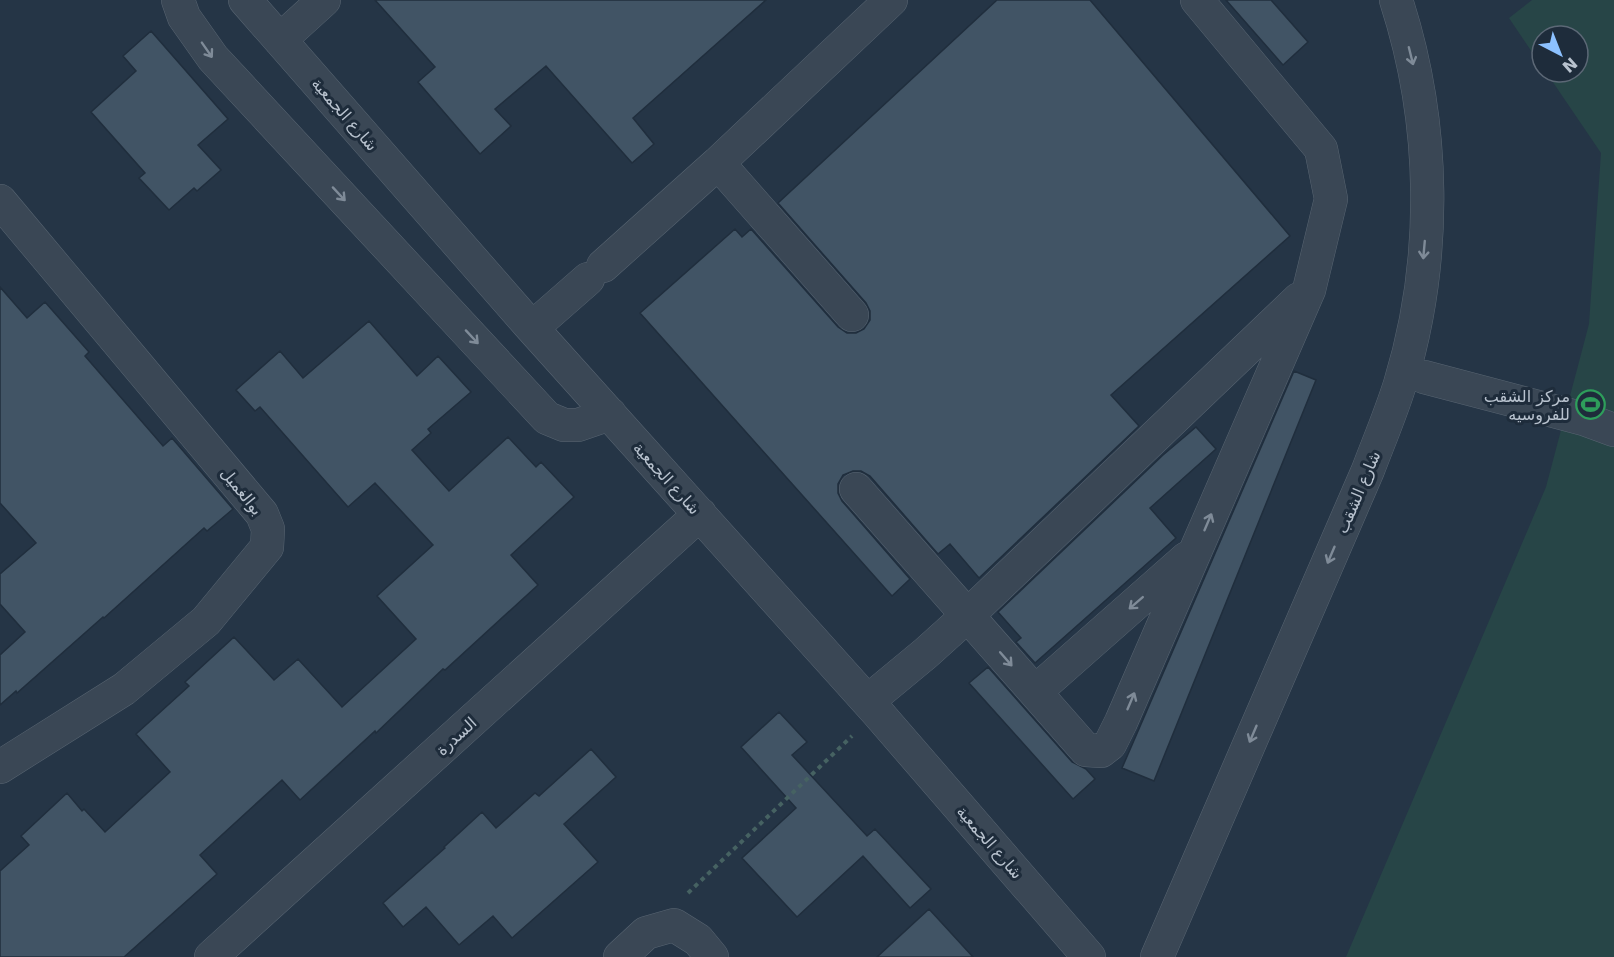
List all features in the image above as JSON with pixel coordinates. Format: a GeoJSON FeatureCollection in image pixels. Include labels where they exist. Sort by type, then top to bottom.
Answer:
{"type":"FeatureCollection","features":[{"type":"Feature","properties":{"kind":"street"},"geometry":{"type":"LineString","coordinates":[[178,0],[184,17],[213,58],[547,418],[564,425],[578,425],[610,414]]}},
{"type":"Feature","properties":{"kind":"street","name":"شارع الجمعية"},"geometry":{"type":"LineString","coordinates":[[245,0],[532,328],[873,706],[1089,957]]}},
{"type":"Feature","properties":{"kind":"street"},"geometry":{"type":"LineString","coordinates":[[280,40],[324,0]]}},
{"type":"Feature","properties":{"kind":"street"},"geometry":{"type":"LineString","coordinates":[[532,328],[718,163],[891,0]]}},
{"type":"Feature","properties":{"kind":"street"},"geometry":{"type":"LineString","coordinates":[[856,489],[1086,750],[1101,751],[1110,744],[1309,290],[1331,199],[1322,149],[1197,0]]}},
{"type":"Feature","properties":{"kind":"street","name":"شارع الشقب"},"geometry":{"type":"LineString","coordinates":[[1180,957],[1225,826],[1377,448],[1400,382],[1411,337],[1420,291],[1425,245],[1426,152],[1415,73],[1396,0]]}},
{"type":"Feature","properties":{"kind":"street","name":"شارع الشقب"},"geometry":{"type":"LineString","coordinates":[[1157,957],[1225,826],[1388,478],[1406,434],[1424,377],[1441,294],[1447,246],[1449,198],[1443,102],[1434,57],[1418,0]]}},
{"type":"Feature","properties":{"kind":"street"},"geometry":{"type":"LineString","coordinates":[[718,163],[852,315]]}},
{"type":"Feature","properties":{"kind":"street","name":"بوالغميل"},"geometry":{"type":"LineString","coordinates":[[0,201],[262,514],[268,529],[267,547],[206,621],[124,689],[0,768]]}},
{"type":"Feature","properties":{"kind":"street"},"geometry":{"type":"LineString","coordinates":[[873,706],[1309,290]]}},
{"type":"Feature","properties":{"kind":"street"},"geometry":{"type":"LineString","coordinates":[[1424,377],[1584,418],[1614,430]]}},
{"type":"Feature","properties":{"kind":"street","name":"السدرة"},"geometry":{"type":"LineString","coordinates":[[211,957],[700,514]]}},
{"type":"Feature","properties":{"kind":"street"},"geometry":{"type":"LineString","coordinates":[[1035,692],[1195,551]]}},
{"type":"Feature","properties":{"kind":"street"},"geometry":{"type":"LineString","coordinates":[[620,957],[646,933],[674,925],[698,940],[712,957]]}},
{"type":"Feature","properties":{"kind":"path"},"geometry":{"type":"LineString","coordinates":[[646,933],[873,706]]}},
{"type":"Feature","properties":{"kind":"green space","name":"مركز الشقب للفروسيه"},"geometry":{"type":"Polygon","coordinates":[[[1532,0],[1614,0],[1614,957],[1346,957],[1546,487],[1589,324],[1601,153],[1554,84],[1590,84],[1590,24],[1530,24],[1530,49],[1509,18],[1532,0]]]}},
{"type":"Feature","properties":{"kind":"building"},"geometry":{"type":"Polygon","coordinates":[[[375,0],[766,0],[633,118],[654,144],[632,163],[546,66],[495,109],[511,126],[480,154],[418,82],[435,67],[375,0]]]}},
{"type":"Feature","properties":{"kind":"building"},"geometry":{"type":"Polygon","coordinates":[[[997,0],[1090,0],[1290,236],[1111,395],[1139,426],[979,578],[950,544],[938,554],[870,476],[861,471],[843,475],[838,484],[838,493],[842,501],[910,579],[892,596],[640,313],[735,229],[742,237],[751,229],[838,327],[847,333],[856,333],[864,329],[870,320],[870,311],[866,303],[778,203],[997,0]]]}},
{"type":"Feature","properties":{"kind":"building"},"geometry":{"type":"Polygon","coordinates":[[[1226,0],[1271,0],[1308,42],[1283,65],[1226,0]]]}},
{"type":"Feature","properties":{"kind":"building"},"geometry":{"type":"Polygon","coordinates":[[[151,31],[228,119],[198,145],[221,170],[197,191],[194,188],[169,210],[139,178],[145,173],[91,112],[136,71],[123,56],[151,31]]]}},
{"type":"Feature","properties":{"kind":"building"},"geometry":{"type":"Polygon","coordinates":[[[0,287],[27,318],[45,302],[89,352],[85,356],[163,446],[172,438],[233,509],[207,531],[204,528],[104,618],[0,705],[0,655],[25,632],[0,604],[0,574],[36,543],[0,503],[0,287]]]}},
{"type":"Feature","properties":{"kind":"building"},"geometry":{"type":"Polygon","coordinates":[[[369,321],[417,376],[438,356],[471,392],[428,429],[431,433],[412,450],[449,491],[508,437],[536,467],[541,462],[574,497],[511,555],[538,585],[300,800],[282,780],[200,855],[217,874],[124,957],[0,957],[0,871],[29,845],[21,836],[67,793],[82,811],[84,809],[105,832],[170,772],[136,734],[189,686],[185,682],[234,637],[274,680],[298,659],[342,707],[416,639],[377,596],[433,545],[375,483],[348,507],[260,407],[255,411],[236,390],[280,351],[303,378],[369,321]]]}},
{"type":"Feature","properties":{"kind":"building"},"geometry":{"type":"Polygon","coordinates":[[[1294,371],[1316,380],[1154,781],[1122,768],[1294,371]]]}},
{"type":"Feature","properties":{"kind":"building"},"geometry":{"type":"Polygon","coordinates":[[[1196,427],[1216,449],[1150,508],[1176,538],[1035,663],[1016,642],[1021,638],[998,612],[1163,455],[1196,427]]]}},
{"type":"Feature","properties":{"kind":"building"},"geometry":{"type":"Polygon","coordinates":[[[988,667],[1072,762],[1086,769],[1095,779],[1073,799],[969,683],[988,667]]]}},
{"type":"Feature","properties":{"kind":"building"},"geometry":{"type":"Polygon","coordinates":[[[779,712],[807,742],[792,755],[867,836],[875,829],[931,889],[910,908],[863,856],[797,917],[742,858],[796,808],[741,747],[779,712]]]}},
{"type":"Feature","properties":{"kind":"building"},"geometry":{"type":"Polygon","coordinates":[[[591,749],[616,777],[564,824],[598,862],[512,938],[493,916],[459,945],[426,907],[403,927],[383,903],[482,812],[496,828],[535,793],[539,796],[591,749]]]}},
{"type":"Feature","properties":{"kind":"building"},"geometry":{"type":"Polygon","coordinates":[[[929,909],[973,957],[877,957],[929,909]]]}},
{"type":"Feature","properties":{"kind":"place","name":"مركز الشقب للفروسيه"},"geometry":{"type":"Point","coordinates":[1591,405]}}]}
